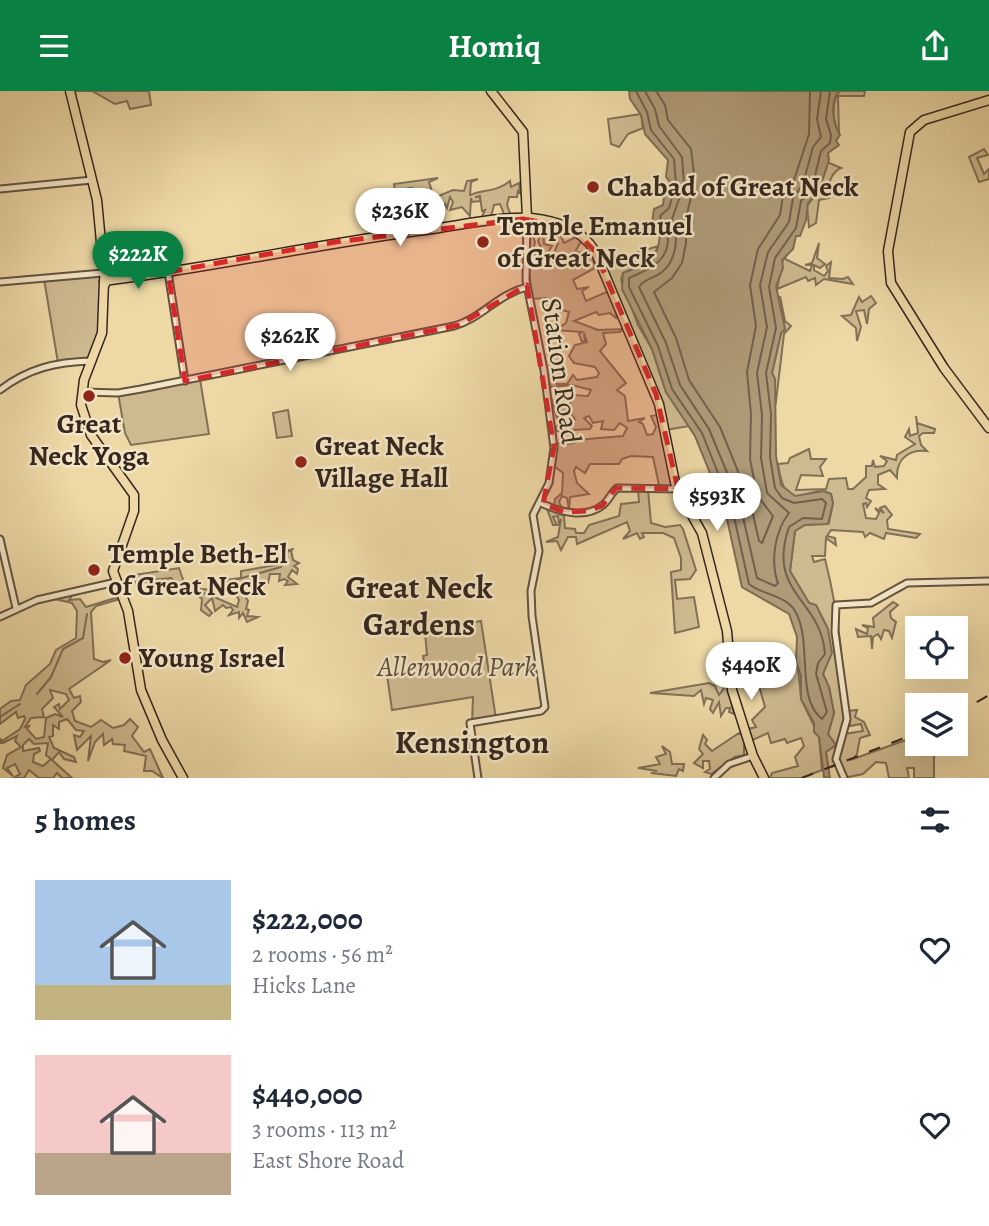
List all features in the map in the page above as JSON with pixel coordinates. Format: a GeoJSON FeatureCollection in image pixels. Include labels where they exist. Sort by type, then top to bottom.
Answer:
{"type":"FeatureCollection","features":[{"type":"Feature","properties":{"kind":"main road"},"geometry":{"type":"LineString","coordinates":[[71,91],[99,206],[103,277],[105,326],[83,391],[85,413],[104,456],[131,485],[138,500],[134,521],[118,558],[116,580],[129,616],[141,691],[162,740],[183,778]]}},
{"type":"Feature","properties":{"kind":"main road"},"geometry":{"type":"LineString","coordinates":[[491,91],[523,132],[527,218]]}},
{"type":"Feature","properties":{"kind":"main road"},"geometry":{"type":"LineString","coordinates":[[989,100],[924,120],[910,132],[887,261],[895,292],[989,428]]}},
{"type":"Feature","properties":{"kind":"main road"},"geometry":{"type":"LineString","coordinates":[[103,277],[168,272],[335,242],[527,218],[570,227],[586,239],[594,251],[659,404],[678,489],[698,524],[710,562],[728,635],[732,688],[753,756],[764,778]]}},
{"type":"Feature","properties":{"kind":"street"},"geometry":{"type":"LineString","coordinates":[[0,189],[92,180]]}},
{"type":"Feature","properties":{"kind":"street","name":"Station Road"},"geometry":{"type":"LineString","coordinates":[[527,218],[527,287],[544,371],[554,448],[543,504]]}},
{"type":"Feature","properties":{"kind":"street"},"geometry":{"type":"LineString","coordinates":[[168,272],[185,381]]}},
{"type":"Feature","properties":{"kind":"street"},"geometry":{"type":"LineString","coordinates":[[0,282],[103,277]]}},
{"type":"Feature","properties":{"kind":"street"},"geometry":{"type":"LineString","coordinates":[[83,391],[118,393],[459,324],[505,294],[527,287]]}},
{"type":"Feature","properties":{"kind":"street"},"geometry":{"type":"LineString","coordinates":[[0,389],[20,376],[48,365],[92,361]]}},
{"type":"Feature","properties":{"kind":"street","name":"Station Road"},"geometry":{"type":"LineString","coordinates":[[533,515],[547,488]]}},
{"type":"Feature","properties":{"kind":"street"},"geometry":{"type":"LineString","coordinates":[[478,778],[470,723],[545,709],[532,616],[531,591],[539,551],[533,515],[543,504],[564,512],[587,511],[602,506],[617,488],[678,489]]}},
{"type":"Feature","properties":{"kind":"street"},"geometry":{"type":"LineString","coordinates":[[0,540],[16,608]]}},
{"type":"Feature","properties":{"kind":"street"},"geometry":{"type":"LineString","coordinates":[[0,617],[16,608],[116,580]]}},
{"type":"Feature","properties":{"kind":"street"},"geometry":{"type":"LineString","coordinates":[[844,778],[836,759],[848,719],[835,632],[835,605],[871,603],[907,583],[989,581]]}},
{"type":"Feature","properties":{"kind":"street"},"geometry":{"type":"LineString","coordinates":[[714,778],[729,764],[753,756]]}},
{"type":"Feature","properties":{"kind":"highlighted area"},"geometry":{"type":"Polygon","coordinates":[[[523,219],[570,227],[595,251],[656,394],[678,489],[616,488],[602,506],[587,511],[564,512],[543,504],[554,447],[527,285],[459,325],[185,381],[168,272],[335,242],[523,219]]]}},
{"type":"Feature","properties":{"kind":"green space"},"geometry":{"type":"Polygon","coordinates":[[[92,91],[149,91],[151,105],[130,109],[127,101],[115,104],[92,91]]]}},
{"type":"Feature","properties":{"kind":"green space"},"geometry":{"type":"Polygon","coordinates":[[[840,91],[865,91],[864,96],[838,96],[839,132],[834,111],[835,99],[840,91]]]}},
{"type":"Feature","properties":{"kind":"green space"},"geometry":{"type":"Polygon","coordinates":[[[641,114],[643,128],[628,134],[619,147],[611,144],[608,119],[641,114]]]}},
{"type":"Feature","properties":{"kind":"green space"},"geometry":{"type":"Polygon","coordinates":[[[984,149],[988,155],[977,158],[984,174],[989,169],[989,179],[979,182],[969,157],[984,149]]]}},
{"type":"Feature","properties":{"kind":"green space"},"geometry":{"type":"Polygon","coordinates":[[[827,162],[841,168],[830,180],[829,198],[819,200],[816,223],[809,227],[807,206],[816,194],[827,162]]]}},
{"type":"Feature","properties":{"kind":"green space"},"geometry":{"type":"Polygon","coordinates":[[[438,178],[429,182],[434,198],[453,190],[464,191],[467,181],[478,179],[471,182],[470,195],[500,187],[510,181],[511,187],[519,183],[520,193],[518,191],[517,197],[509,197],[507,205],[510,213],[506,219],[500,204],[494,205],[491,217],[481,219],[485,210],[482,211],[480,196],[475,197],[480,197],[480,201],[472,202],[471,198],[470,216],[462,207],[450,210],[453,202],[450,197],[447,208],[445,204],[443,208],[437,201],[437,209],[442,211],[435,216],[437,222],[416,228],[418,223],[408,225],[416,215],[401,201],[411,188],[400,190],[397,205],[394,184],[438,178]]]}},
{"type":"Feature","properties":{"kind":"green space"},"geometry":{"type":"Polygon","coordinates":[[[530,220],[568,231],[560,234],[564,243],[578,236],[583,238],[575,252],[592,254],[595,268],[573,280],[577,289],[589,287],[582,291],[586,301],[609,291],[601,269],[635,261],[638,252],[658,246],[652,260],[623,273],[621,280],[638,325],[652,349],[666,392],[689,426],[666,430],[617,313],[616,318],[610,313],[599,315],[596,312],[574,321],[598,330],[623,329],[620,332],[603,333],[606,344],[600,351],[626,383],[617,390],[625,396],[628,421],[645,418],[639,422],[643,424],[647,435],[653,434],[656,427],[651,416],[658,415],[678,489],[660,490],[653,457],[631,456],[622,459],[619,464],[590,464],[585,473],[576,467],[574,471],[577,483],[589,494],[570,497],[569,510],[567,498],[562,496],[559,502],[562,508],[553,511],[564,516],[565,528],[584,533],[589,525],[619,516],[621,504],[639,502],[638,489],[648,490],[651,523],[665,527],[680,525],[683,529],[696,570],[690,579],[675,580],[677,599],[694,597],[699,627],[675,633],[671,572],[681,570],[681,558],[674,538],[663,533],[642,533],[644,537],[640,539],[637,533],[623,539],[630,531],[627,522],[577,544],[576,537],[568,537],[561,550],[557,541],[546,542],[558,537],[561,519],[559,525],[558,516],[553,517],[557,525],[553,525],[547,509],[554,507],[555,499],[562,493],[563,473],[553,465],[557,443],[569,444],[587,439],[623,436],[627,428],[620,423],[614,430],[601,429],[603,421],[593,423],[589,416],[584,418],[592,426],[590,429],[555,431],[557,426],[566,426],[575,419],[568,411],[557,418],[550,397],[555,405],[570,405],[572,395],[588,396],[591,390],[572,385],[551,387],[546,375],[552,375],[557,384],[567,384],[573,375],[577,380],[597,377],[599,373],[595,367],[574,363],[569,356],[575,345],[587,342],[584,333],[585,341],[582,342],[579,334],[582,332],[555,330],[566,323],[569,312],[555,308],[546,298],[532,299],[529,269],[536,261],[545,267],[552,260],[530,253],[529,267],[529,225],[537,249],[541,248],[538,241],[543,228],[544,244],[552,246],[547,254],[554,253],[558,243],[547,227],[530,220]]]}},
{"type":"Feature","properties":{"kind":"green space"},"geometry":{"type":"Polygon","coordinates":[[[819,243],[817,258],[825,264],[820,268],[814,265],[814,270],[824,276],[828,271],[826,266],[831,262],[829,278],[848,277],[853,284],[824,279],[816,285],[815,278],[808,281],[806,277],[777,289],[784,255],[787,254],[785,259],[810,271],[812,265],[805,265],[812,263],[819,243]]]}},
{"type":"Feature","properties":{"kind":"green space"},"geometry":{"type":"Polygon","coordinates":[[[103,273],[105,309],[92,361],[58,363],[44,279],[103,273]]]}},
{"type":"Feature","properties":{"kind":"green space"},"geometry":{"type":"Polygon","coordinates":[[[780,296],[785,321],[791,326],[784,334],[776,401],[772,373],[781,333],[785,330],[780,296]]]}},
{"type":"Feature","properties":{"kind":"green space"},"geometry":{"type":"Polygon","coordinates":[[[871,296],[876,303],[869,309],[867,324],[864,310],[856,311],[861,327],[857,341],[856,328],[842,316],[851,315],[859,297],[862,302],[871,296]]]}},
{"type":"Feature","properties":{"kind":"green space"},"geometry":{"type":"Polygon","coordinates":[[[200,379],[209,434],[131,445],[125,433],[118,393],[200,379]]]}},
{"type":"Feature","properties":{"kind":"green space"},"geometry":{"type":"Polygon","coordinates":[[[288,410],[292,436],[277,438],[273,413],[288,410]]]}},
{"type":"Feature","properties":{"kind":"green space"},"geometry":{"type":"Polygon","coordinates":[[[916,416],[917,423],[935,429],[934,433],[923,433],[919,436],[921,445],[927,451],[905,456],[899,465],[897,478],[890,470],[878,475],[878,484],[885,489],[869,490],[866,498],[871,501],[867,507],[866,503],[863,504],[866,518],[876,519],[879,513],[875,508],[884,513],[880,508],[885,506],[892,515],[887,520],[888,529],[920,534],[916,538],[886,533],[884,539],[870,533],[865,537],[863,532],[831,530],[827,536],[835,538],[836,545],[826,538],[825,556],[812,556],[814,562],[825,559],[834,602],[843,668],[844,734],[863,731],[861,724],[850,726],[849,711],[857,710],[855,717],[864,722],[870,735],[860,738],[857,754],[853,759],[905,740],[905,756],[934,756],[934,778],[914,778],[914,768],[907,768],[909,778],[889,778],[886,763],[876,762],[863,774],[844,778],[838,765],[828,768],[826,752],[836,745],[828,734],[834,713],[829,687],[823,674],[828,629],[816,605],[809,603],[790,571],[795,531],[805,525],[829,523],[833,503],[831,494],[822,491],[792,496],[782,482],[778,464],[788,463],[790,458],[809,449],[811,459],[826,459],[820,467],[823,476],[801,475],[796,490],[826,489],[829,479],[846,478],[848,489],[853,489],[866,477],[866,466],[872,466],[873,460],[875,467],[884,466],[887,461],[880,456],[896,460],[897,455],[915,444],[905,437],[909,429],[910,436],[918,433],[916,416]]]}},
{"type":"Feature","properties":{"kind":"green space"},"geometry":{"type":"Polygon","coordinates":[[[291,550],[293,560],[299,563],[294,566],[298,569],[297,574],[292,570],[288,577],[297,584],[285,585],[288,581],[279,581],[280,574],[270,574],[268,583],[251,587],[256,597],[249,592],[244,594],[248,601],[247,616],[258,617],[247,622],[243,613],[239,618],[239,612],[229,615],[233,610],[231,607],[226,608],[223,605],[215,611],[212,598],[205,605],[212,613],[209,616],[201,610],[202,599],[193,592],[185,594],[175,581],[165,589],[162,579],[136,584],[134,575],[179,568],[186,588],[215,590],[218,581],[241,578],[241,571],[282,564],[285,551],[291,550]],[[225,586],[214,597],[237,607],[239,600],[236,595],[244,588],[233,590],[225,586]]]}},
{"type":"Feature","properties":{"kind":"green space"},"geometry":{"type":"Polygon","coordinates":[[[74,593],[69,600],[80,599],[86,607],[115,598],[120,599],[96,606],[91,612],[94,659],[103,662],[111,660],[69,689],[74,698],[80,696],[81,702],[72,711],[75,721],[91,727],[101,720],[113,728],[124,725],[130,719],[138,727],[132,736],[144,752],[150,749],[163,778],[152,771],[144,771],[146,756],[124,751],[125,745],[113,744],[112,739],[104,745],[103,734],[95,742],[88,761],[91,736],[77,750],[74,735],[80,737],[84,731],[76,730],[67,719],[59,722],[59,729],[53,725],[53,736],[49,737],[54,748],[74,757],[76,762],[64,759],[59,752],[52,760],[72,778],[62,778],[57,773],[53,778],[39,778],[29,770],[24,778],[13,778],[20,774],[15,764],[7,768],[13,776],[3,768],[7,755],[21,747],[15,741],[17,736],[3,743],[0,738],[2,741],[20,729],[25,719],[24,716],[18,718],[16,712],[0,724],[0,709],[11,701],[20,700],[26,685],[50,664],[56,650],[76,638],[77,611],[72,603],[55,599],[74,593]],[[50,690],[53,698],[42,709],[44,717],[31,718],[25,727],[29,726],[27,729],[36,739],[44,737],[46,718],[55,714],[63,717],[54,707],[59,704],[60,709],[69,700],[66,694],[50,690]],[[29,739],[23,745],[23,751],[39,748],[40,751],[34,754],[33,762],[43,766],[51,759],[46,755],[48,743],[34,744],[29,739]]]}},
{"type":"Feature","properties":{"kind":"green space"},"geometry":{"type":"Polygon","coordinates":[[[893,602],[898,605],[890,612],[891,618],[896,622],[892,638],[889,631],[884,630],[881,639],[878,634],[873,637],[872,649],[871,636],[858,637],[856,629],[867,634],[868,628],[862,625],[874,627],[873,618],[893,602]]]}},
{"type":"Feature","properties":{"kind":"green space","name":"Allenwood Park"},"geometry":{"type":"Polygon","coordinates":[[[481,621],[496,719],[472,723],[473,697],[392,710],[387,675],[425,668],[425,632],[481,621]]]}},
{"type":"Feature","properties":{"kind":"green space"},"geometry":{"type":"Polygon","coordinates":[[[798,668],[801,699],[819,736],[822,770],[801,778],[770,778],[772,773],[798,766],[795,757],[804,746],[801,738],[787,743],[785,739],[771,743],[768,733],[748,742],[744,730],[756,727],[752,720],[765,707],[756,675],[798,668]]]}},
{"type":"Feature","properties":{"kind":"green space"},"geometry":{"type":"Polygon","coordinates":[[[709,683],[715,686],[719,695],[727,684],[734,714],[729,712],[730,708],[726,708],[721,716],[719,702],[713,713],[710,709],[713,700],[706,698],[704,704],[701,690],[694,696],[650,693],[709,683]]]}},
{"type":"Feature","properties":{"kind":"green space"},"geometry":{"type":"Polygon","coordinates":[[[739,733],[744,737],[744,755],[735,757],[711,774],[705,772],[710,769],[709,761],[703,761],[703,768],[694,763],[703,754],[699,749],[703,735],[707,740],[705,744],[712,751],[739,733]]]}},
{"type":"Feature","properties":{"kind":"green space"},"geometry":{"type":"Polygon","coordinates":[[[662,746],[670,752],[672,764],[684,764],[683,771],[679,769],[676,776],[651,773],[657,771],[638,768],[660,764],[656,757],[666,754],[662,746]]]}},
{"type":"Feature","properties":{"kind":"water"},"geometry":{"type":"Polygon","coordinates":[[[629,91],[840,91],[833,106],[840,135],[836,141],[839,145],[828,153],[829,160],[819,191],[808,203],[800,236],[796,236],[793,249],[782,260],[783,268],[776,286],[785,329],[781,333],[772,373],[775,379],[776,456],[781,485],[795,496],[824,491],[831,494],[833,503],[828,524],[805,525],[795,531],[790,571],[809,603],[816,605],[828,629],[832,653],[823,674],[829,687],[834,713],[828,734],[836,745],[826,752],[830,778],[824,777],[819,737],[814,732],[814,723],[801,699],[801,676],[796,662],[797,637],[789,614],[742,587],[725,510],[695,436],[666,392],[652,349],[622,289],[623,273],[646,263],[658,249],[660,231],[652,223],[654,209],[663,205],[665,186],[670,182],[666,177],[668,160],[645,134],[641,115],[630,99],[629,91]]]}},
{"type":"Feature","properties":{"kind":"waterway"},"geometry":{"type":"LineString","coordinates":[[145,581],[171,578],[185,589],[212,595],[228,582],[281,567],[287,552],[293,549]]}},
{"type":"Feature","properties":{"kind":"waterway"},"geometry":{"type":"LineString","coordinates":[[37,694],[51,677],[63,649],[83,638],[87,614]]}},
{"type":"Feature","properties":{"kind":"waterway"},"geometry":{"type":"LineString","coordinates":[[0,717],[20,704]]}},
{"type":"Feature","properties":{"kind":"railway"},"geometry":{"type":"LineString","coordinates":[[968,707],[989,695]]}},
{"type":"Feature","properties":{"kind":"railway"},"geometry":{"type":"LineString","coordinates":[[802,778],[905,738]]}},
{"type":"Feature","properties":{"kind":"place","name":"Chabad of Great Neck"},"geometry":{"type":"Point","coordinates":[593,187]}},
{"type":"Feature","properties":{"kind":"place","name":"Temple Emanuel of Great Neck"},"geometry":{"type":"Point","coordinates":[483,242]}},
{"type":"Feature","properties":{"kind":"place","name":"Great Neck Yoga"},"geometry":{"type":"Point","coordinates":[89,396]}},
{"type":"Feature","properties":{"kind":"place","name":"Great Neck Village Hall"},"geometry":{"type":"Point","coordinates":[301,462]}},
{"type":"Feature","properties":{"kind":"place","name":"Temple Beth-El of Great Neck"},"geometry":{"type":"Point","coordinates":[94,570]}},
{"type":"Feature","properties":{"kind":"place","name":"Young Israel"},"geometry":{"type":"Point","coordinates":[125,658]}},
{"type":"Feature","properties":{"kind":"district","name":"Great Neck Gardens"},"geometry":{"type":"Point","coordinates":[419,606]}},
{"type":"Feature","properties":{"kind":"district","name":"Kensington"},"geometry":{"type":"Point","coordinates":[472,742]}}]}
